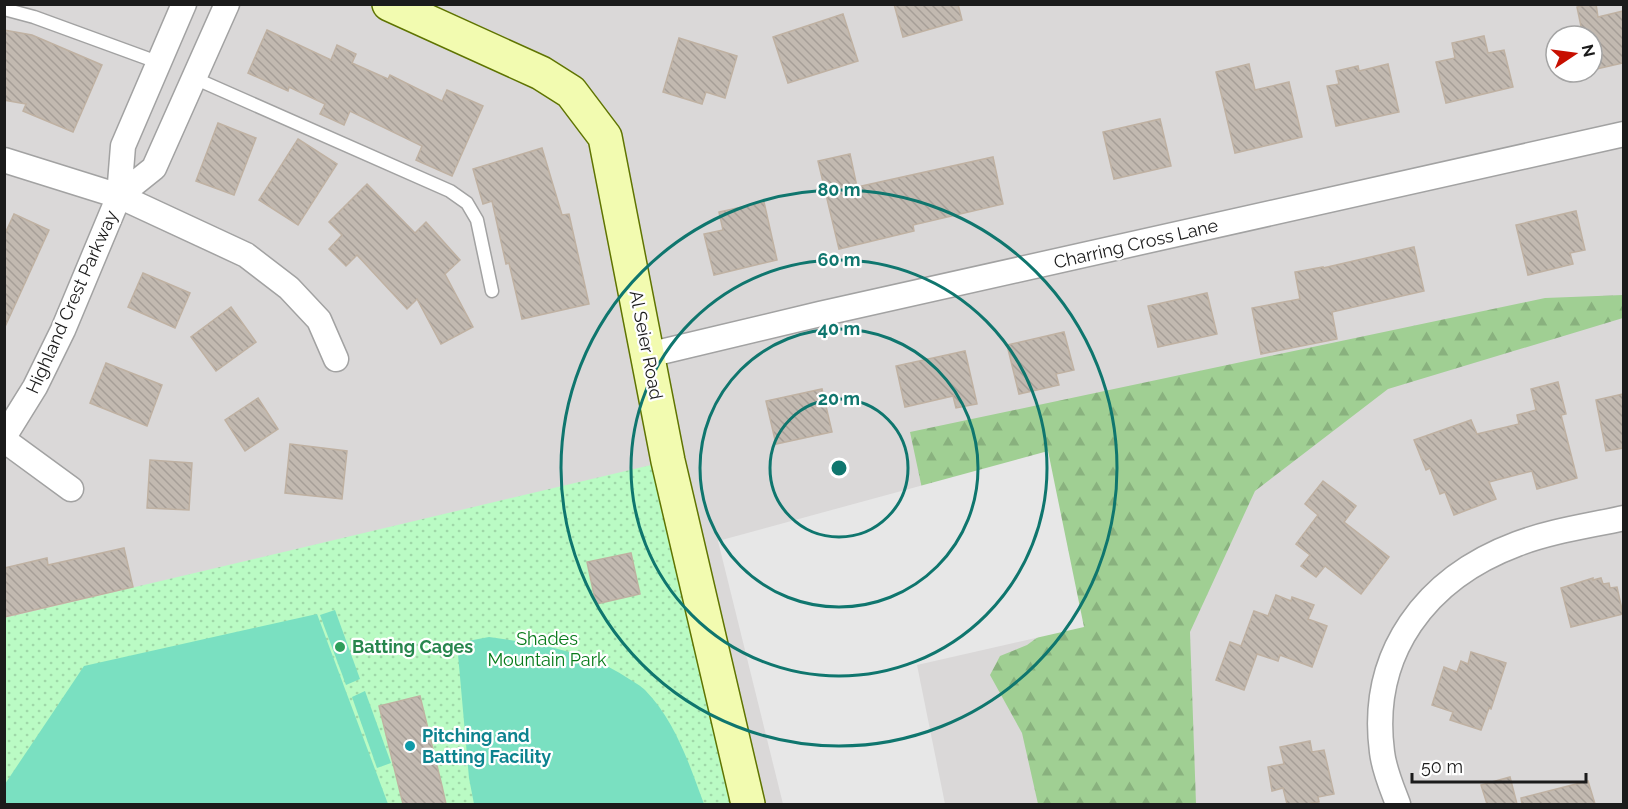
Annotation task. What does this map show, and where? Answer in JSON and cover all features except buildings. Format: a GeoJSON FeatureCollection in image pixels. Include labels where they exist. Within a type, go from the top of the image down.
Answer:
{"type":"FeatureCollection","features":[{"type":"Feature","properties":{"kind":"street","name":"Highland Crest Parkway"},"geometry":{"type":"LineString","coordinates":[[71,489],[4,438],[35,387],[63,330],[119,196],[123,146],[184,4]]}},
{"type":"Feature","properties":{"kind":"street","name":"Highland Crest Parkway"},"geometry":{"type":"LineString","coordinates":[[119,196],[154,168],[227,4]]}},
{"type":"Feature","properties":{"kind":"street","name":"Al Seier Road"},"geometry":{"type":"LineString","coordinates":[[389,4],[541,73],[571,92],[605,137],[668,461],[748,804]]}},
{"type":"Feature","properties":{"kind":"street"},"geometry":{"type":"LineString","coordinates":[[160,63],[194,78]]}},
{"type":"Feature","properties":{"kind":"street","name":"Charring Cross Lane"},"geometry":{"type":"LineString","coordinates":[[648,355],[1623,134]]}},
{"type":"Feature","properties":{"kind":"street"},"geometry":{"type":"LineString","coordinates":[[4,160],[119,196],[246,255],[289,288],[319,320],[336,359]]}},
{"type":"Feature","properties":{"kind":"street"},"geometry":{"type":"LineString","coordinates":[[1398,804],[1382,754],[1381,707],[1387,672],[1399,641],[1423,607],[1448,582],[1477,562],[1508,548],[1623,518]]}},
{"type":"Feature","properties":{"kind":"lane"},"geometry":{"type":"LineString","coordinates":[[4,9],[34,17],[160,63]]}},
{"type":"Feature","properties":{"kind":"lane"},"geometry":{"type":"LineString","coordinates":[[194,78],[450,191],[467,203],[477,220],[492,291]]}},
{"type":"Feature","properties":{"kind":"shaded area"},"geometry":{"type":"Polygon","coordinates":[[[5,5],[1623,5],[1623,804],[5,804],[5,5]]]}},
{"type":"Feature","properties":{"kind":"shaded area"},"geometry":{"type":"Polygon","coordinates":[[[1048,451],[1084,627],[917,665],[945,804],[783,804],[718,541],[1048,451]]]}},
{"type":"Feature","properties":{"kind":"green space"},"geometry":{"type":"Polygon","coordinates":[[[1623,295],[1623,318],[1388,389],[1255,491],[1190,632],[1196,804],[1038,804],[1022,733],[990,675],[1000,656],[1027,645],[1063,619],[924,498],[910,432],[1545,298],[1623,295]]]}},
{"type":"Feature","properties":{"kind":"green space","name":"Shades Mountain Park"},"geometry":{"type":"Polygon","coordinates":[[[668,461],[737,804],[5,804],[4,618],[668,461]]]}},
{"type":"Feature","properties":{"kind":"green space","name":"Batting Cages"},"geometry":{"type":"Polygon","coordinates":[[[335,610],[360,679],[346,685],[320,615],[335,610]]]}},
{"type":"Feature","properties":{"kind":"green space"},"geometry":{"type":"Polygon","coordinates":[[[317,614],[388,804],[5,804],[5,784],[84,666],[317,614]]]}},
{"type":"Feature","properties":{"kind":"green space"},"geometry":{"type":"Polygon","coordinates":[[[489,637],[577,654],[610,668],[641,686],[656,702],[673,730],[704,804],[474,804],[469,778],[457,643],[489,637]]]}},
{"type":"Feature","properties":{"kind":"green space","name":"Batting Cages"},"geometry":{"type":"Polygon","coordinates":[[[365,691],[391,763],[377,768],[352,697],[365,691]]]}},
{"type":"Feature","properties":{"kind":"place","name":"Batting Cages"},"geometry":{"type":"Point","coordinates":[340,647]}},
{"type":"Feature","properties":{"kind":"place","name":"Pitching and Batting Facility"},"geometry":{"type":"Point","coordinates":[410,746]}}]}
